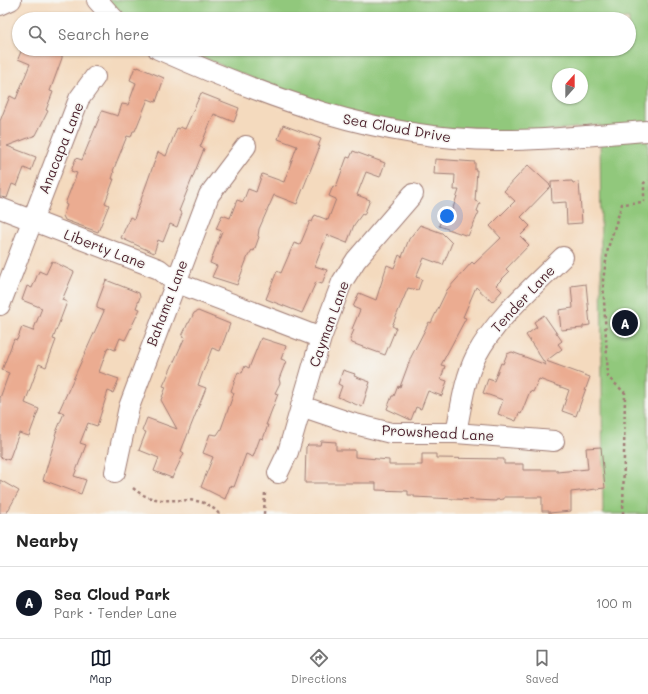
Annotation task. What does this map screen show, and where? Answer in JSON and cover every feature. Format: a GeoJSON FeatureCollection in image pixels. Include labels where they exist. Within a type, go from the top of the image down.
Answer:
{"type":"FeatureCollection","features":[{"type":"Feature","properties":{"kind":"street"},"geometry":{"type":"LineString","coordinates":[[0,5],[11,0]]}},
{"type":"Feature","properties":{"kind":"street"},"geometry":{"type":"LineString","coordinates":[[97,0],[108,12]]}},
{"type":"Feature","properties":{"kind":"street","name":"Sea Cloud Drive"},"geometry":{"type":"LineString","coordinates":[[176,56],[319,112],[388,129],[426,135],[497,140],[532,140],[648,130]]}},
{"type":"Feature","properties":{"kind":"street","name":"Anacapa Lane"},"geometry":{"type":"LineString","coordinates":[[0,305],[79,99],[95,77]]}},
{"type":"Feature","properties":{"kind":"street","name":"Bahama Lane"},"geometry":{"type":"LineString","coordinates":[[115,472],[129,408],[175,282],[209,195],[246,146]]}},
{"type":"Feature","properties":{"kind":"street","name":"Cayman Lane"},"geometry":{"type":"LineString","coordinates":[[278,473],[288,452],[321,338],[342,282],[356,260],[413,194]]}},
{"type":"Feature","properties":{"kind":"street"},"geometry":{"type":"LineString","coordinates":[[0,208],[29,227]]}},
{"type":"Feature","properties":{"kind":"street"},"geometry":{"type":"LineString","coordinates":[[0,223],[29,227]]}},
{"type":"Feature","properties":{"kind":"street","name":"Liberty Lane"},"geometry":{"type":"LineString","coordinates":[[29,227],[155,282],[175,282],[321,338]]}},
{"type":"Feature","properties":{"kind":"street","name":"Tender Lane"},"geometry":{"type":"LineString","coordinates":[[456,433],[465,386],[476,357],[493,328],[563,257]]}},
{"type":"Feature","properties":{"kind":"street","name":"Prowshead Lane"},"geometry":{"type":"LineString","coordinates":[[301,406],[351,423],[391,433],[456,433],[554,442]]}},
{"type":"Feature","properties":{"kind":"path"},"geometry":{"type":"LineString","coordinates":[[623,514],[625,393],[608,377],[603,280],[608,248],[622,204],[644,202],[644,183],[648,180]]}},
{"type":"Feature","properties":{"kind":"path"},"geometry":{"type":"LineString","coordinates":[[132,488],[149,501],[168,503],[197,502],[206,504],[220,514]]}},
{"type":"Feature","properties":{"kind":"path"},"geometry":{"type":"LineString","coordinates":[[264,514],[265,492]]}},
{"type":"Feature","properties":{"kind":"green space"},"geometry":{"type":"Polygon","coordinates":[[[109,0],[648,0],[648,514],[603,514],[600,125],[529,133],[417,129],[308,101],[199,56],[636,56],[636,12],[121,12],[114,8],[109,0]]]}},
{"type":"Feature","properties":{"kind":"building"},"geometry":{"type":"Polygon","coordinates":[[[19,56],[62,56],[50,91],[53,92],[46,110],[48,111],[36,135],[7,146],[36,157],[31,171],[24,168],[17,186],[12,184],[7,198],[0,197],[0,121],[10,96],[16,99],[30,64],[18,59],[19,56]]]}},
{"type":"Feature","properties":{"kind":"building"},"geometry":{"type":"Polygon","coordinates":[[[135,67],[164,78],[156,102],[148,99],[135,131],[133,131],[131,137],[127,136],[113,171],[112,179],[114,179],[105,203],[109,205],[98,232],[65,220],[63,216],[67,205],[65,204],[77,173],[71,171],[76,158],[82,160],[102,111],[118,116],[122,104],[128,105],[136,83],[130,80],[135,67]]]}},
{"type":"Feature","properties":{"kind":"building"},"geometry":{"type":"Polygon","coordinates":[[[201,93],[239,108],[234,122],[214,114],[200,147],[204,149],[179,211],[182,213],[177,227],[170,224],[163,242],[158,240],[154,253],[121,238],[130,217],[134,219],[158,152],[166,156],[177,128],[179,129],[180,127],[185,129],[201,93]]]}},
{"type":"Feature","properties":{"kind":"building"},"geometry":{"type":"Polygon","coordinates":[[[283,125],[321,139],[318,146],[320,146],[297,204],[274,195],[259,229],[259,237],[254,251],[252,250],[248,256],[237,285],[212,277],[217,266],[210,263],[222,231],[216,229],[222,215],[230,218],[237,200],[243,202],[248,189],[256,192],[262,174],[284,182],[297,146],[278,139],[283,125]]]}},
{"type":"Feature","properties":{"kind":"building"},"geometry":{"type":"Polygon","coordinates":[[[353,151],[385,163],[380,177],[366,172],[357,195],[370,200],[364,215],[362,214],[354,225],[347,243],[327,235],[315,266],[327,270],[322,284],[316,282],[302,313],[266,299],[277,271],[281,273],[294,243],[300,245],[310,221],[312,222],[315,215],[328,220],[336,199],[329,196],[333,186],[336,187],[347,157],[350,158],[353,151]]]}},
{"type":"Feature","properties":{"kind":"building"},"geometry":{"type":"Polygon","coordinates":[[[435,159],[475,162],[475,170],[477,170],[475,201],[480,203],[477,211],[479,212],[468,236],[439,226],[444,211],[451,214],[459,190],[454,190],[455,175],[434,174],[435,159]]]}},
{"type":"Feature","properties":{"kind":"building"},"geometry":{"type":"Polygon","coordinates":[[[528,165],[551,186],[521,217],[530,226],[520,236],[529,245],[506,269],[509,272],[496,285],[502,291],[492,302],[476,287],[463,317],[466,318],[441,365],[445,366],[441,379],[447,381],[442,396],[428,391],[421,409],[416,407],[411,420],[387,409],[392,396],[394,396],[398,386],[400,387],[411,357],[429,322],[431,323],[447,290],[472,262],[474,264],[501,238],[490,226],[515,201],[504,191],[528,165]]]}},
{"type":"Feature","properties":{"kind":"building"},"geometry":{"type":"Polygon","coordinates":[[[572,181],[573,183],[579,182],[582,223],[567,224],[566,202],[552,203],[551,182],[572,181]]]}},
{"type":"Feature","properties":{"kind":"building"},"geometry":{"type":"Polygon","coordinates":[[[420,225],[442,233],[452,243],[443,265],[424,258],[416,277],[422,279],[418,290],[408,288],[392,326],[396,328],[385,355],[352,343],[350,339],[354,330],[352,329],[360,310],[353,307],[359,293],[376,300],[387,265],[394,268],[399,255],[402,257],[409,239],[420,225]]]}},
{"type":"Feature","properties":{"kind":"building"},"geometry":{"type":"Polygon","coordinates":[[[52,261],[74,272],[62,300],[67,302],[53,339],[56,340],[46,367],[39,364],[25,403],[39,409],[29,436],[19,433],[9,460],[0,457],[0,398],[9,373],[2,370],[14,339],[17,340],[22,327],[33,331],[42,308],[22,300],[27,286],[32,288],[39,271],[46,274],[52,261]]]}},
{"type":"Feature","properties":{"kind":"building"},"geometry":{"type":"Polygon","coordinates":[[[106,280],[139,293],[140,297],[136,308],[140,309],[125,340],[120,338],[115,350],[108,347],[99,372],[119,379],[113,393],[108,391],[97,426],[88,423],[80,443],[86,445],[74,476],[86,480],[81,494],[43,480],[56,436],[55,435],[64,413],[59,411],[104,311],[97,308],[97,304],[106,280]]]}},
{"type":"Feature","properties":{"kind":"building"},"geometry":{"type":"Polygon","coordinates":[[[586,284],[590,325],[583,326],[583,328],[561,330],[559,310],[573,308],[571,286],[586,284]]]}},
{"type":"Feature","properties":{"kind":"building"},"geometry":{"type":"Polygon","coordinates":[[[198,311],[230,324],[220,351],[212,348],[198,385],[206,388],[181,451],[184,453],[172,478],[154,471],[159,458],[139,450],[146,432],[142,431],[147,418],[177,429],[161,400],[166,387],[163,386],[185,337],[182,336],[188,323],[194,313],[198,311]]]}},
{"type":"Feature","properties":{"kind":"building"},"geometry":{"type":"Polygon","coordinates":[[[544,315],[562,341],[558,344],[562,349],[546,361],[590,377],[576,416],[562,411],[569,390],[539,379],[533,392],[530,391],[521,414],[519,413],[516,421],[498,414],[503,400],[483,393],[488,379],[494,381],[501,363],[503,364],[507,354],[512,352],[546,365],[526,335],[537,327],[534,322],[544,315]]]}},
{"type":"Feature","properties":{"kind":"building"},"geometry":{"type":"Polygon","coordinates":[[[261,338],[286,346],[281,359],[286,361],[279,379],[280,383],[275,393],[278,394],[266,425],[268,425],[263,439],[260,438],[253,457],[246,454],[234,487],[230,486],[225,499],[201,487],[213,457],[203,453],[210,434],[217,435],[221,429],[234,393],[231,391],[238,372],[242,373],[245,366],[249,368],[261,338]]]}},
{"type":"Feature","properties":{"kind":"building"},"geometry":{"type":"Polygon","coordinates":[[[343,370],[355,374],[354,376],[370,382],[362,407],[338,397],[342,386],[338,384],[343,370]]]}},
{"type":"Feature","properties":{"kind":"building"},"geometry":{"type":"Polygon","coordinates":[[[321,441],[336,442],[336,450],[355,450],[355,457],[389,460],[389,465],[422,465],[422,454],[436,454],[436,458],[504,459],[504,464],[523,464],[523,470],[557,470],[557,472],[588,469],[586,448],[601,447],[605,488],[571,492],[571,511],[549,513],[549,511],[542,511],[542,497],[504,497],[504,499],[496,501],[414,497],[414,495],[408,495],[408,491],[376,490],[376,483],[305,483],[306,447],[308,445],[320,445],[321,441]]]}},
{"type":"Feature","properties":{"kind":"building"},"geometry":{"type":"Polygon","coordinates":[[[0,480],[19,491],[6,514],[0,514],[0,480]]]}},
{"type":"Feature","properties":{"kind":"place","name":"Sea Cloud Park"},"geometry":{"type":"Point","coordinates":[625,323]}}]}
